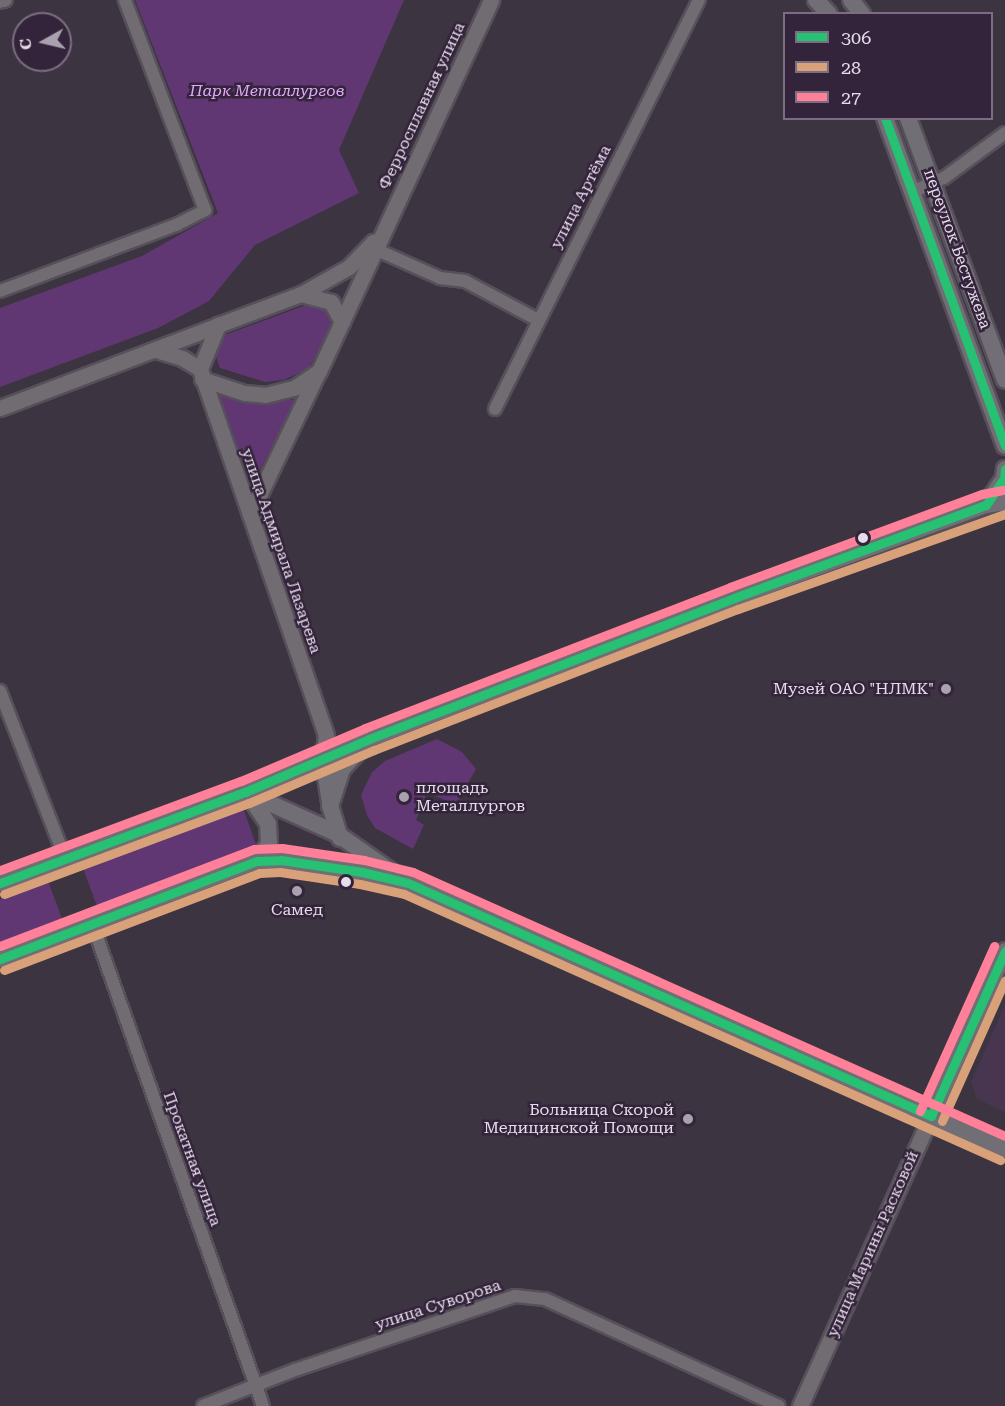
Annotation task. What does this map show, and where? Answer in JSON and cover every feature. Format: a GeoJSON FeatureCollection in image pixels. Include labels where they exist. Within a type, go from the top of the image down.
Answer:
{"type":"FeatureCollection","features":[{"type":"Feature","properties":{"kind":"main road"},"geometry":{"type":"LineString","coordinates":[[816,0],[827,12]]}},
{"type":"Feature","properties":{"kind":"main road"},"geometry":{"type":"LineString","coordinates":[[851,0],[860,12]]}},
{"type":"Feature","properties":{"kind":"main road","name":"переулок Бестужева"},"geometry":{"type":"LineString","coordinates":[[886,120],[1005,446]]}},
{"type":"Feature","properties":{"kind":"main road","name":"переулок Бестужева"},"geometry":{"type":"LineString","coordinates":[[909,120],[1005,380]]}},
{"type":"Feature","properties":{"kind":"main road"},"geometry":{"type":"LineString","coordinates":[[986,505],[1004,478],[1005,470]]}},
{"type":"Feature","properties":{"kind":"main road"},"geometry":{"type":"LineString","coordinates":[[0,883],[245,792],[369,739],[986,505],[1005,502]]}},
{"type":"Feature","properties":{"kind":"main road"},"geometry":{"type":"LineString","coordinates":[[330,806],[342,769],[369,739]]}},
{"type":"Feature","properties":{"kind":"main road"},"geometry":{"type":"LineString","coordinates":[[323,758],[336,833],[362,872]]}},
{"type":"Feature","properties":{"kind":"main road"},"geometry":{"type":"LineString","coordinates":[[245,792],[336,833],[408,883]]}},
{"type":"Feature","properties":{"kind":"main road"},"geometry":{"type":"LineString","coordinates":[[245,792],[264,812],[268,824],[269,844],[257,861]]}},
{"type":"Feature","properties":{"kind":"main road"},"geometry":{"type":"LineString","coordinates":[[0,959],[257,861],[281,860],[362,872],[408,883],[1005,1149]]}},
{"type":"Feature","properties":{"kind":"main road","name":"улица Марины Расковой"},"geometry":{"type":"LineString","coordinates":[[931,1116],[1005,951]]}},
{"type":"Feature","properties":{"kind":"street"},"geometry":{"type":"LineString","coordinates":[[0,2],[6,0]]}},
{"type":"Feature","properties":{"kind":"street"},"geometry":{"type":"LineString","coordinates":[[0,291],[176,225],[205,210],[125,0]]}},
{"type":"Feature","properties":{"kind":"street","name":"Ферросплавная улица"},"geometry":{"type":"LineString","coordinates":[[319,370],[491,0]]}},
{"type":"Feature","properties":{"kind":"street","name":"улица Артёма"},"geometry":{"type":"LineString","coordinates":[[495,410],[699,0]]}},
{"type":"Feature","properties":{"kind":"street"},"geometry":{"type":"LineString","coordinates":[[912,192],[932,183],[1005,133]]}},
{"type":"Feature","properties":{"kind":"street"},"geometry":{"type":"LineString","coordinates":[[0,408],[302,294],[348,267],[385,228]]}},
{"type":"Feature","properties":{"kind":"street"},"geometry":{"type":"LineString","coordinates":[[375,249],[440,278],[465,281],[538,320]]}},
{"type":"Feature","properties":{"kind":"street"},"geometry":{"type":"LineString","coordinates":[[302,294],[331,302],[342,322]]}},
{"type":"Feature","properties":{"kind":"street"},"geometry":{"type":"LineString","coordinates":[[201,374],[218,325]]}},
{"type":"Feature","properties":{"kind":"street"},"geometry":{"type":"LineString","coordinates":[[156,350],[182,358],[201,374],[234,390],[265,395],[294,387],[319,370]]}},
{"type":"Feature","properties":{"kind":"street"},"geometry":{"type":"LineString","coordinates":[[250,514],[319,370]]}},
{"type":"Feature","properties":{"kind":"street","name":"улица Адмирала Лазарева"},"geometry":{"type":"LineString","coordinates":[[201,374],[326,735],[323,758]]}},
{"type":"Feature","properties":{"kind":"street"},"geometry":{"type":"LineString","coordinates":[[985,388],[1005,380]]}},
{"type":"Feature","properties":{"kind":"street"},"geometry":{"type":"LineString","coordinates":[[0,691],[65,858]]}},
{"type":"Feature","properties":{"kind":"street","name":"Прокатная улица"},"geometry":{"type":"LineString","coordinates":[[92,923],[263,1406]]}},
{"type":"Feature","properties":{"kind":"street","name":"улица Марины Расковой"},"geometry":{"type":"LineString","coordinates":[[800,1406],[931,1116]]}},
{"type":"Feature","properties":{"kind":"street","name":"улица Суворова"},"geometry":{"type":"LineString","coordinates":[[203,1406],[515,1296],[545,1299],[779,1406]]}},
{"type":"Feature","properties":{"kind":"shaded area"},"geometry":{"type":"Polygon","coordinates":[[[1005,1005],[1005,1112],[977,1099],[971,1082],[1005,1005]]]}},
{"type":"Feature","properties":{"kind":"green space","name":"Парк Металлургов"},"geometry":{"type":"Polygon","coordinates":[[[135,0],[404,0],[339,150],[359,193],[255,245],[209,301],[158,328],[0,387],[0,308],[142,256],[218,213],[135,0]]]}},
{"type":"Feature","properties":{"kind":"green space"},"geometry":{"type":"Polygon","coordinates":[[[314,302],[327,313],[332,326],[309,368],[284,380],[265,382],[220,368],[214,351],[222,336],[314,302]]]}},
{"type":"Feature","properties":{"kind":"green space"},"geometry":{"type":"Polygon","coordinates":[[[218,390],[254,404],[297,399],[252,485],[214,392],[218,390]]]}},
{"type":"Feature","properties":{"kind":"green space"},"geometry":{"type":"Polygon","coordinates":[[[437,739],[462,752],[476,769],[456,804],[427,793],[416,820],[424,825],[413,849],[375,828],[367,815],[361,795],[372,772],[385,761],[437,739]]]}},
{"type":"Feature","properties":{"kind":"green space"},"geometry":{"type":"Polygon","coordinates":[[[243,808],[258,850],[98,909],[83,868],[243,808]]]}},
{"type":"Feature","properties":{"kind":"green space"},"geometry":{"type":"Polygon","coordinates":[[[48,881],[64,924],[0,948],[0,899],[48,881]]]}},
{"type":"Feature","properties":{"kind":"transit line","name":"306"},"geometry":{"type":"LineString","coordinates":[[886,120],[1005,446]]}},
{"type":"Feature","properties":{"kind":"transit line","name":"306"},"geometry":{"type":"LineString","coordinates":[[0,883],[245,792],[369,739],[734,598],[986,505],[1004,478],[1005,469]]}},
{"type":"Feature","properties":{"kind":"transit line","name":"27"},"geometry":{"type":"LineString","coordinates":[[0,870],[241,781],[365,728],[730,587],[982,494],[1003,490]]}},
{"type":"Feature","properties":{"kind":"transit line","name":"28"},"geometry":{"type":"LineString","coordinates":[[4,894],[249,803],[374,750],[738,609],[1005,514]]}},
{"type":"Feature","properties":{"kind":"transit line","name":"27"},"geometry":{"type":"LineString","coordinates":[[0,946],[254,849],[282,848],[364,860],[413,872],[1005,1136]]}},
{"type":"Feature","properties":{"kind":"transit line","name":"306"},"geometry":{"type":"LineString","coordinates":[[0,959],[257,861],[281,860],[362,872],[408,883],[931,1116],[1005,951]]}},
{"type":"Feature","properties":{"kind":"transit line","name":"28"},"geometry":{"type":"LineString","coordinates":[[4,970],[259,873],[280,872],[360,884],[404,894],[1000,1160]]}},
{"type":"Feature","properties":{"kind":"transit line","name":"27"},"geometry":{"type":"LineString","coordinates":[[920,1111],[994,946]]}},
{"type":"Feature","properties":{"kind":"transit line","name":"28"},"geometry":{"type":"LineString","coordinates":[[942,1121],[1005,980]]}},
{"type":"Feature","properties":{"kind":"place","name":"Музей ОАО \"НЛМК\""},"geometry":{"type":"Point","coordinates":[946,689]}},
{"type":"Feature","properties":{"kind":"place","name":"площадь Металлургов"},"geometry":{"type":"Point","coordinates":[404,797]}},
{"type":"Feature","properties":{"kind":"place","name":"Самед"},"geometry":{"type":"Point","coordinates":[297,891]}},
{"type":"Feature","properties":{"kind":"place","name":"Больница Скорой Медицинской Помощи"},"geometry":{"type":"Point","coordinates":[688,1119]}}]}
